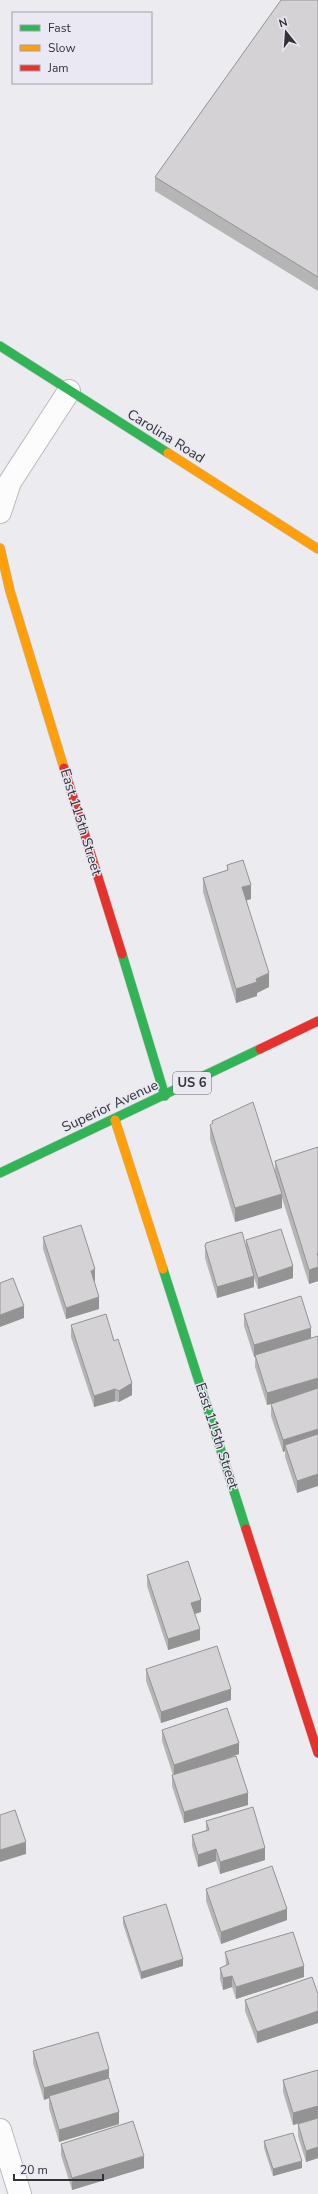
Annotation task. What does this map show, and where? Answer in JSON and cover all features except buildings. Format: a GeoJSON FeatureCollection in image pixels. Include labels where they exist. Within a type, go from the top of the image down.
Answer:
{"type":"FeatureCollection","features":[{"type":"Feature","properties":{"kind":"street","name":"Carolina Road"},"geometry":{"type":"LineString","coordinates":[[0,346],[318,549]]}},
{"type":"Feature","properties":{"kind":"street"},"geometry":{"type":"LineString","coordinates":[[0,512],[10,482],[69,391]]}},
{"type":"Feature","properties":{"kind":"street","name":"East 115th Street"},"geometry":{"type":"LineString","coordinates":[[0,548],[10,591],[165,1096]]}},
{"type":"Feature","properties":{"kind":"street","name":"Superior Avenue"},"geometry":{"type":"LineString","coordinates":[[0,1173],[115,1120],[318,1021]]}},
{"type":"Feature","properties":{"kind":"street","name":"East 115th Street"},"geometry":{"type":"LineString","coordinates":[[115,1120],[318,1753]]}},
{"type":"Feature","properties":{"kind":"street"},"geometry":{"type":"LineString","coordinates":[[0,2130],[20,2194]]}},
{"type":"Feature","properties":{"kind":"traffic: fast"},"geometry":{"type":"LineString","coordinates":[[0,346],[168,453]]}},
{"type":"Feature","properties":{"kind":"traffic: fast"},"geometry":{"type":"LineString","coordinates":[[122,954],[165,1096]]}},
{"type":"Feature","properties":{"kind":"traffic: fast"},"geometry":{"type":"LineString","coordinates":[[0,1173],[260,1049]]}},
{"type":"Feature","properties":{"kind":"traffic: fast"},"geometry":{"type":"LineString","coordinates":[[163,1269],[246,1529]]}},
{"type":"Feature","properties":{"kind":"traffic: slow"},"geometry":{"type":"LineString","coordinates":[[168,453],[318,549]]}},
{"type":"Feature","properties":{"kind":"traffic: slow"},"geometry":{"type":"LineString","coordinates":[[0,548],[10,591],[64,768]]}},
{"type":"Feature","properties":{"kind":"traffic: slow"},"geometry":{"type":"LineString","coordinates":[[115,1120],[163,1269]]}},
{"type":"Feature","properties":{"kind":"traffic: jam"},"geometry":{"type":"LineString","coordinates":[[64,768],[122,954]]}},
{"type":"Feature","properties":{"kind":"traffic: jam"},"geometry":{"type":"LineString","coordinates":[[260,1049],[318,1021]]}},
{"type":"Feature","properties":{"kind":"traffic: jam"},"geometry":{"type":"LineString","coordinates":[[246,1529],[318,1753]]}}]}
